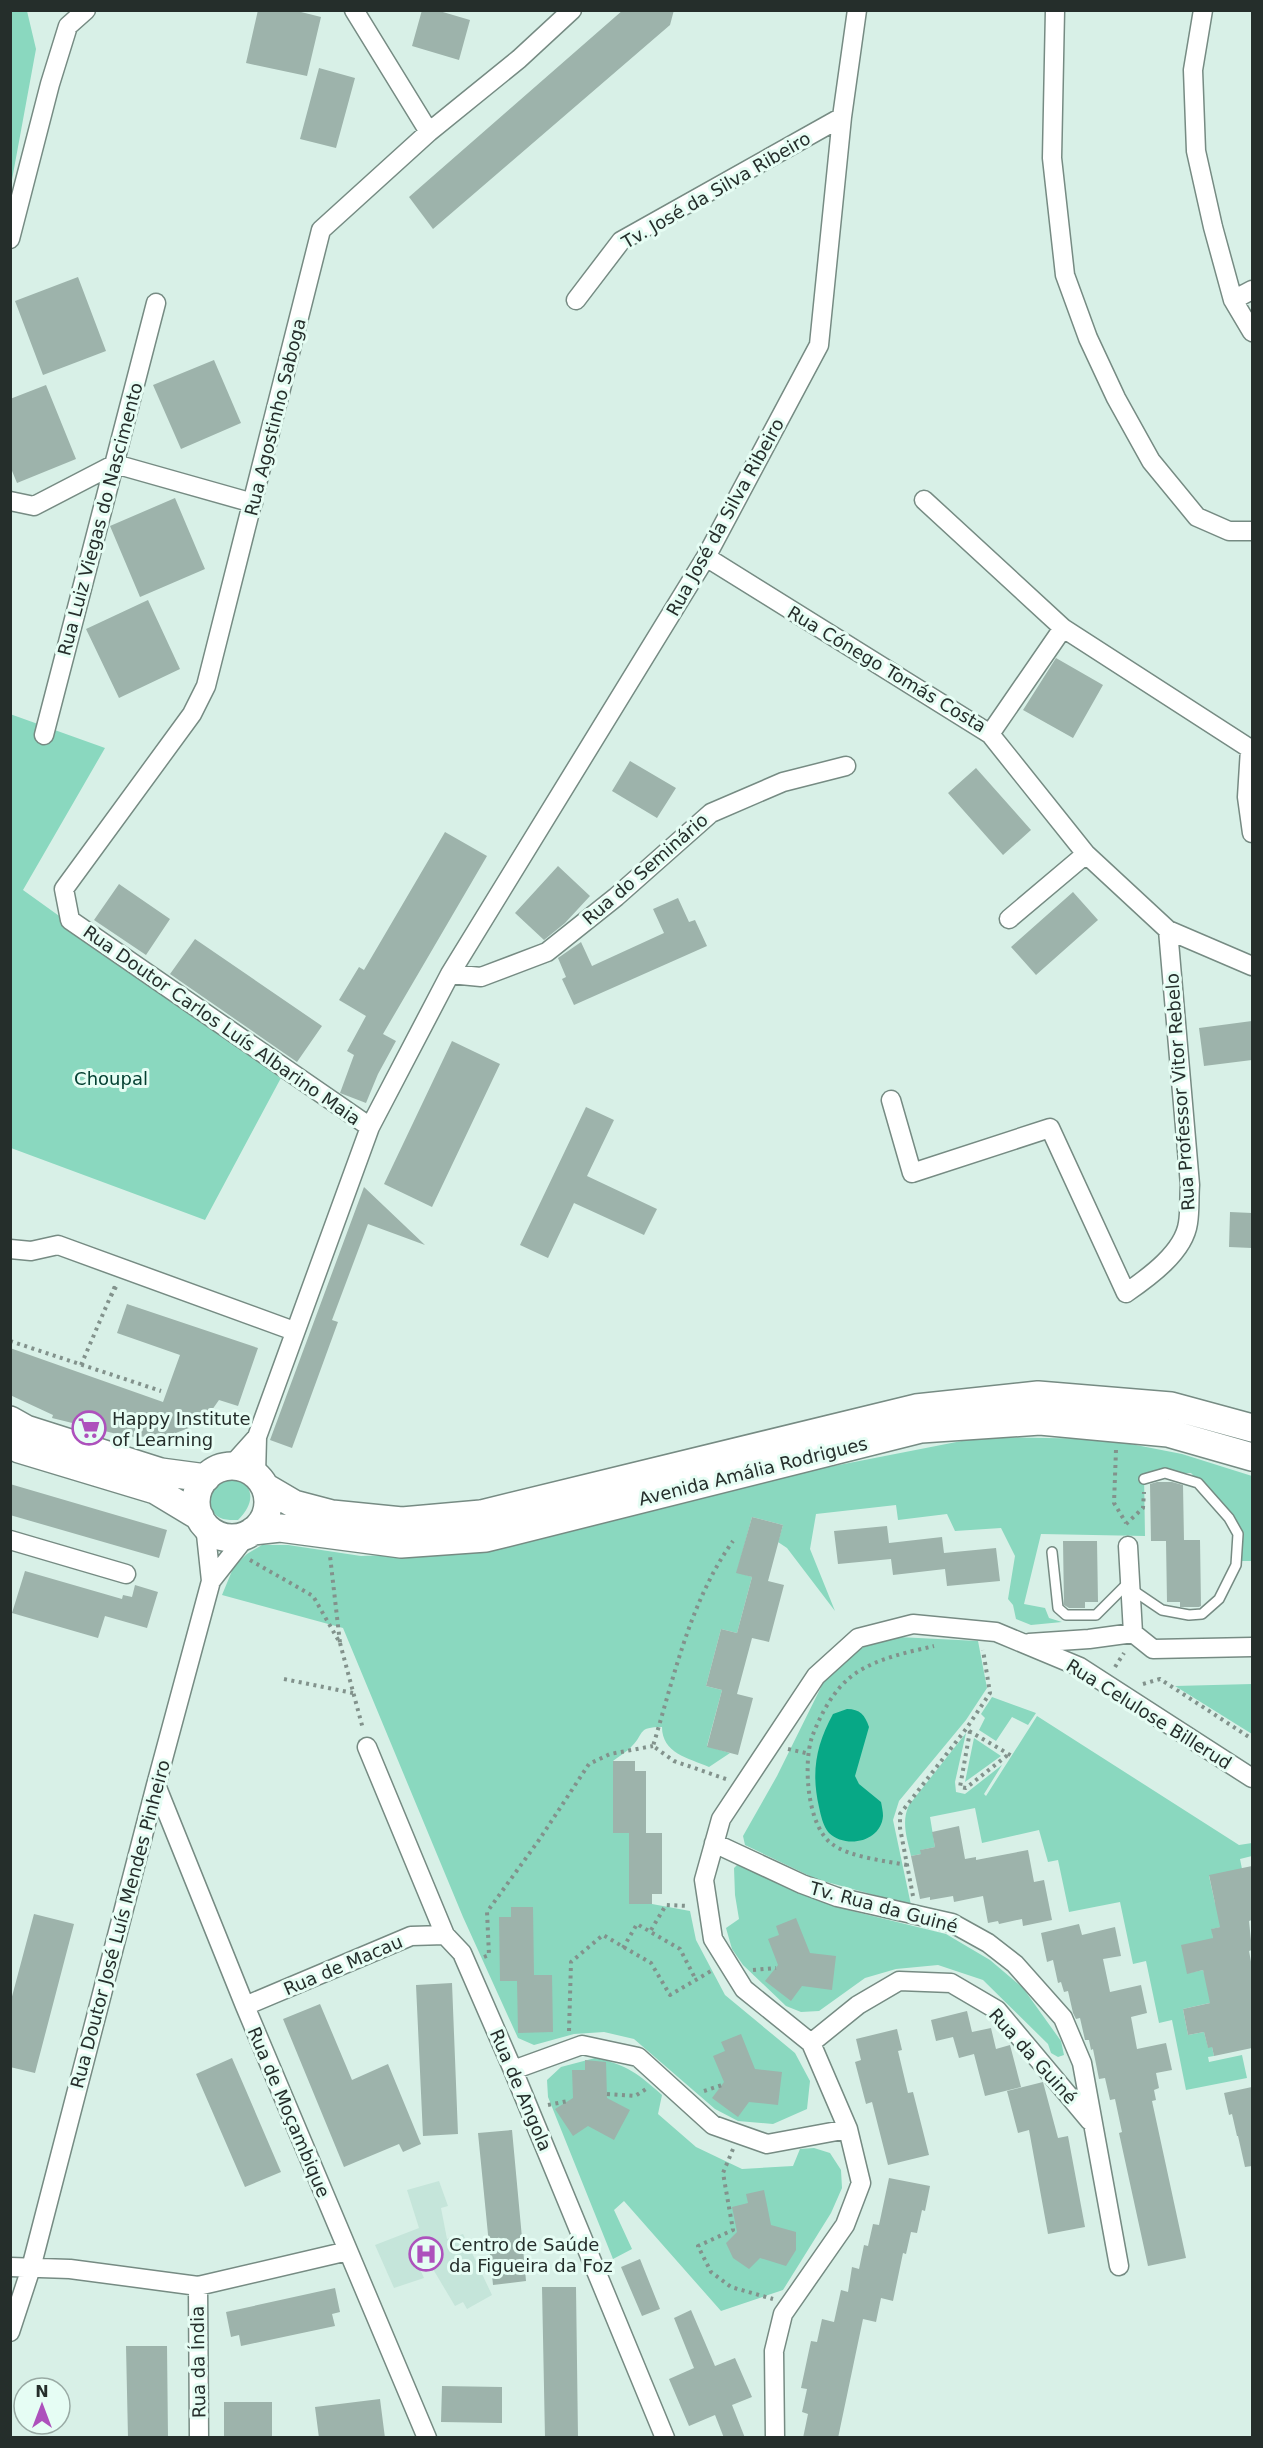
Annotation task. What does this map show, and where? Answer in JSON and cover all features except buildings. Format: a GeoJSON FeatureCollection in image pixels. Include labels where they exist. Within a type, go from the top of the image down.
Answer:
{"type":"FeatureCollection","features":[{"type":"Feature","properties":{"kind":"main road","name":"Avenida Amália Rodrigues"},"geometry":{"type":"LineString","coordinates":[[261,1481],[294,1504],[332,1514],[402,1521],[481,1514],[916,1408],[1038,1395],[1171,1406],[1252,1428]]}},
{"type":"Feature","properties":{"kind":"main road"},"geometry":{"type":"LineString","coordinates":[[10,1420],[26,1429],[161,1472],[206,1478]]}},
{"type":"Feature","properties":{"kind":"main road","name":"Avenida Amália Rodrigues"},"geometry":{"type":"LineString","coordinates":[[248,1536],[280,1528],[400,1544],[486,1538],[921,1429],[1040,1421],[1168,1433],[1252,1457]]}},
{"type":"Feature","properties":{"kind":"main road"},"geometry":{"type":"LineString","coordinates":[[10,1444],[19,1449],[155,1490],[203,1521],[214,1533],[225,1537],[248,1536],[268,1506],[261,1481],[240,1467],[231,1466],[222,1468],[206,1478],[197,1497],[203,1521]]}},
{"type":"Feature","properties":{"kind":"street"},"geometry":{"type":"LineString","coordinates":[[10,239],[50,84],[63,18],[86,10]]}},
{"type":"Feature","properties":{"kind":"street"},"geometry":{"type":"LineString","coordinates":[[354,10],[429,132]]}},
{"type":"Feature","properties":{"kind":"street","name":"Rua Agostinho Saboga"},"geometry":{"type":"LineString","coordinates":[[64,889],[200,702],[253,503],[321,230],[429,132],[519,59],[572,10]]}},
{"type":"Feature","properties":{"kind":"street"},"geometry":{"type":"LineString","coordinates":[[1055,10],[1052,158],[1065,274],[1088,338],[1116,398],[1151,461],[1197,517],[1229,531],[1252,531]]}},
{"type":"Feature","properties":{"kind":"street"},"geometry":{"type":"LineString","coordinates":[[1203,10],[1193,70],[1196,151],[1213,227],[1233,300],[1252,332]]}},
{"type":"Feature","properties":{"kind":"street","name":"Rua José da Silva Ribeiro"},"geometry":{"type":"LineString","coordinates":[[257,1437],[370,1127],[450,974],[706,557],[819,345],[850,13]]}},
{"type":"Feature","properties":{"kind":"street","name":"Tv. José da Silva Ribeiro"},"geometry":{"type":"LineString","coordinates":[[576,300],[621,241],[842,117]]}},
{"type":"Feature","properties":{"kind":"street"},"geometry":{"type":"LineString","coordinates":[[1233,300],[1252,290]]}},
{"type":"Feature","properties":{"kind":"street","name":"Rua Luiz Viegas do Nascimento"},"geometry":{"type":"LineString","coordinates":[[44,735],[156,303]]}},
{"type":"Feature","properties":{"kind":"street"},"geometry":{"type":"LineString","coordinates":[[10,501],[34,506],[115,464],[253,503]]}},
{"type":"Feature","properties":{"kind":"street"},"geometry":{"type":"LineString","coordinates":[[924,500],[1063,628],[1251,750],[1247,797],[1252,833]]}},
{"type":"Feature","properties":{"kind":"street","name":"Rua Cónego Tomás Costa"},"geometry":{"type":"LineString","coordinates":[[706,557],[990,734],[1063,628]]}},
{"type":"Feature","properties":{"kind":"street"},"geometry":{"type":"LineString","coordinates":[[990,734],[1086,854],[1168,930],[1252,966]]}},
{"type":"Feature","properties":{"kind":"street","name":"Rua do Seminário"},"geometry":{"type":"LineString","coordinates":[[450,974],[481,978],[547,952],[616,897],[711,813],[783,782],[846,766]]}},
{"type":"Feature","properties":{"kind":"street"},"geometry":{"type":"LineString","coordinates":[[1009,919],[1086,854]]}},
{"type":"Feature","properties":{"kind":"street","name":"Rua Doutor Carlos Luís Albarino Maia"},"geometry":{"type":"LineString","coordinates":[[64,889],[70,920],[370,1127]]}},
{"type":"Feature","properties":{"kind":"street","name":"Rua Professor Vitor Rebelo"},"geometry":{"type":"LineString","coordinates":[[891,1100],[912,1173],[1050,1128],[1126,1293],[1154,1274],[1177,1248],[1188,1225],[1190,1185],[1168,930]]}},
{"type":"Feature","properties":{"kind":"street"},"geometry":{"type":"LineString","coordinates":[[10,1250],[31,1251],[58,1245],[294,1331]]}},
{"type":"Feature","properties":{"kind":"street"},"geometry":{"type":"LineString","coordinates":[[231,1466],[257,1437]]}},
{"type":"Feature","properties":{"kind":"street"},"geometry":{"type":"LineString","coordinates":[[257,1437],[261,1481]]}},
{"type":"Feature","properties":{"kind":"street","name":"Rua Doutor José Luís Mendes Pinheiro"},"geometry":{"type":"LineString","coordinates":[[10,2332],[31,2268],[211,1581],[203,1521]]}},
{"type":"Feature","properties":{"kind":"street","name":"Rua Doutor José Luís Mendes Pinheiro"},"geometry":{"type":"LineString","coordinates":[[211,1581],[248,1536]]}},
{"type":"Feature","properties":{"kind":"street"},"geometry":{"type":"LineString","coordinates":[[1127,1539],[1131,1640]]}},
{"type":"Feature","properties":{"kind":"street"},"geometry":{"type":"LineString","coordinates":[[10,1540],[126,1574]]}},
{"type":"Feature","properties":{"kind":"street","name":"Rua Celulose Billerud"},"geometry":{"type":"LineString","coordinates":[[775,2438],[774,2351],[783,2314],[845,2225],[861,2183],[848,2129],[811,2043],[744,1989],[713,1939],[704,1880],[721,1819],[816,1676],[858,1638],[913,1624],[996,1632],[1080,1667],[1252,1778]]}},
{"type":"Feature","properties":{"kind":"street"},"geometry":{"type":"LineString","coordinates":[[1027,1643],[1089,1639],[1131,1640],[1153,1649],[1252,1647]]}},
{"type":"Feature","properties":{"kind":"street","name":"Rua de Angola"},"geometry":{"type":"LineString","coordinates":[[368,1747],[445,1935],[462,1953],[513,2070],[665,2438]]}},
{"type":"Feature","properties":{"kind":"street","name":"Rua de Moçambique"},"geometry":{"type":"LineString","coordinates":[[156,1785],[245,2006],[427,2438]]}},
{"type":"Feature","properties":{"kind":"street","name":"Tv. Rua da Guiné"},"geometry":{"type":"LineString","coordinates":[[714,1843],[802,1884],[837,1897],[952,1923],[988,1943],[1016,1964],[1062,2018],[1082,2063],[1092,2123]]}},
{"type":"Feature","properties":{"kind":"street","name":"Rua de Macau"},"geometry":{"type":"LineString","coordinates":[[245,2006],[411,1936],[445,1935]]}},
{"type":"Feature","properties":{"kind":"street","name":"Rua da Guiné"},"geometry":{"type":"LineString","coordinates":[[811,2043],[858,2005],[899,1982],[951,1983],[997,2010],[1092,2123],[1119,2266]]}},
{"type":"Feature","properties":{"kind":"street"},"geometry":{"type":"LineString","coordinates":[[513,2070],[582,2045],[638,2057],[713,2125],[767,2144],[848,2129]]}},
{"type":"Feature","properties":{"kind":"street"},"geometry":{"type":"LineString","coordinates":[[10,2267],[70,2269],[198,2286],[348,2251]]}},
{"type":"Feature","properties":{"kind":"street","name":"Rua da Índia"},"geometry":{"type":"LineString","coordinates":[[198,2286],[199,2438]]}},
{"type":"Feature","properties":{"kind":"lane"},"geometry":{"type":"LineString","coordinates":[[1052,1552],[1058,1608],[1066,1615],[1096,1615],[1130,1585],[1162,1610],[1189,1615],[1202,1614],[1219,1599],[1236,1565],[1238,1534],[1229,1518],[1198,1483],[1165,1473],[1144,1479]]}},
{"type":"Feature","properties":{"kind":"path"},"geometry":{"type":"LineString","coordinates":[[81,1365],[120,1275],[126,1270]]}},
{"type":"Feature","properties":{"kind":"path"},"geometry":{"type":"LineString","coordinates":[[10,1341],[161,1391]]}},
{"type":"Feature","properties":{"kind":"path"},"geometry":{"type":"LineString","coordinates":[[1118,1428],[1113,1503],[1126,1523],[1127,1539]]}},
{"type":"Feature","properties":{"kind":"path"},"geometry":{"type":"LineString","coordinates":[[1126,1523],[1143,1508],[1144,1479]]}},
{"type":"Feature","properties":{"kind":"path"},"geometry":{"type":"LineString","coordinates":[[331,1534],[329,1550],[340,1643],[368,1747]]}},
{"type":"Feature","properties":{"kind":"path"},"geometry":{"type":"LineString","coordinates":[[248,1536],[242,1556],[313,1596],[340,1643]]}},
{"type":"Feature","properties":{"kind":"path"},"geometry":{"type":"LineString","coordinates":[[653,1746],[691,1623],[716,1564],[733,1541]]}},
{"type":"Feature","properties":{"kind":"path"},"geometry":{"type":"LineString","coordinates":[[1124,1674],[1114,1669],[1131,1640]]}},
{"type":"Feature","properties":{"kind":"path"},"geometry":{"type":"LineString","coordinates":[[916,1915],[900,1828],[900,1814],[968,1730],[990,1693],[982,1643]]}},
{"type":"Feature","properties":{"kind":"path"},"geometry":{"type":"LineString","coordinates":[[907,1865],[856,1854],[833,1845],[819,1831],[811,1806],[808,1781],[812,1738],[829,1703],[846,1681],[869,1667],[900,1654],[944,1645]]}},
{"type":"Feature","properties":{"kind":"path"},"geometry":{"type":"LineString","coordinates":[[284,1679],[353,1693]]}},
{"type":"Feature","properties":{"kind":"path"},"geometry":{"type":"LineString","coordinates":[[1134,1680],[1144,1685],[1160,1679],[1252,1739]]}},
{"type":"Feature","properties":{"kind":"path"},"geometry":{"type":"LineString","coordinates":[[968,1730],[1010,1755],[966,1788],[962,1788],[960,1782],[968,1730]]}},
{"type":"Feature","properties":{"kind":"path"},"geometry":{"type":"LineString","coordinates":[[489,1955],[487,1912],[590,1764],[610,1754],[653,1746],[674,1761],[744,1785]]}},
{"type":"Feature","properties":{"kind":"path"},"geometry":{"type":"LineString","coordinates":[[784,1748],[810,1754]]}},
{"type":"Feature","properties":{"kind":"path"},"geometry":{"type":"LineString","coordinates":[[651,1930],[666,1905],[708,1907]]}},
{"type":"Feature","properties":{"kind":"path"},"geometry":{"type":"LineString","coordinates":[[623,1948],[636,1924],[651,1930],[680,1949],[696,1980]]}},
{"type":"Feature","properties":{"kind":"path"},"geometry":{"type":"LineString","coordinates":[[568,2050],[571,1962],[603,1935],[651,1963],[670,1995],[726,1961]]}},
{"type":"Feature","properties":{"kind":"path"},"geometry":{"type":"LineString","coordinates":[[607,2094],[635,2096],[661,2078]]}},
{"type":"Feature","properties":{"kind":"path"},"geometry":{"type":"LineString","coordinates":[[728,2163],[723,2173],[733,2230],[698,2246],[711,2272],[731,2287],[792,2302]]}},
{"type":"Feature","properties":{"kind":"shaded area"},"geometry":{"type":"Polygon","coordinates":[[[847,1709],[861,1714],[869,1727],[855,1776],[859,1784],[881,1802],[883,1814],[881,1825],[876,1832],[870,1837],[853,1842],[836,1838],[827,1830],[821,1814],[815,1782],[819,1748],[827,1725],[833,1714],[847,1709]]]}},
{"type":"Feature","properties":{"kind":"shaded area","name":"Centro de Saúde da Figueira da Foz"},"geometry":{"type":"Polygon","coordinates":[[[439,2181],[448,2206],[441,2208],[447,2239],[463,2234],[492,2295],[467,2309],[463,2302],[455,2306],[430,2264],[419,2267],[424,2278],[394,2288],[375,2245],[419,2228],[407,2190],[439,2181]]]}},
{"type":"Feature","properties":{"kind":"green space"},"geometry":{"type":"Polygon","coordinates":[[[11,10],[27,11],[36,49],[11,185],[11,10]]]}},
{"type":"Feature","properties":{"kind":"green space","name":"Choupal"},"geometry":{"type":"Polygon","coordinates":[[[10,714],[105,748],[23,890],[282,1076],[205,1220],[11,1148],[10,714]]]}},
{"type":"Feature","properties":{"kind":"green space"},"geometry":{"type":"Polygon","coordinates":[[[982,1437],[1105,1439],[1182,1454],[1252,1476],[1252,1561],[1239,1561],[1232,1518],[1191,1473],[1144,1474],[1145,1536],[1041,1534],[1024,1604],[1045,1608],[1049,1618],[1062,1622],[1031,1625],[1016,1619],[1013,1605],[1008,1599],[1015,1556],[1001,1528],[955,1531],[947,1514],[898,1520],[896,1505],[816,1514],[810,1549],[835,1611],[787,1548],[778,1542],[783,1525],[752,1517],[737,1572],[752,1577],[737,1633],[721,1629],[706,1686],[722,1690],[707,1746],[730,1753],[709,1767],[671,1749],[663,1736],[662,1727],[649,1728],[642,1732],[630,1748],[613,1761],[613,1832],[629,1833],[629,1904],[652,1904],[690,1911],[696,1940],[725,1995],[795,2053],[810,2081],[807,2109],[773,2124],[738,2121],[715,2109],[634,2039],[604,2032],[574,2034],[534,2045],[518,2038],[463,1917],[343,1628],[222,1595],[234,1566],[247,1554],[262,1545],[288,1545],[361,1556],[467,1553],[798,1473],[982,1437]]]}},
{"type":"Feature","properties":{"kind":"green space"},"geometry":{"type":"Polygon","coordinates":[[[224,1478],[242,1482],[250,1492],[248,1505],[238,1520],[223,1519],[216,1515],[209,1505],[210,1492],[224,1478]]]}},
{"type":"Feature","properties":{"kind":"green space"},"geometry":{"type":"Polygon","coordinates":[[[898,1637],[978,1641],[987,1688],[966,1720],[899,1801],[893,1820],[911,1905],[816,1879],[745,1845],[743,1836],[777,1776],[828,1673],[857,1649],[898,1637]]]}},
{"type":"Feature","properties":{"kind":"green space"},"geometry":{"type":"Polygon","coordinates":[[[1252,1684],[1252,1734],[1175,1686],[1252,1684]]]}},
{"type":"Feature","properties":{"kind":"green space"},"geometry":{"type":"Polygon","coordinates":[[[992,1697],[1036,1713],[1028,1725],[1012,1717],[996,1741],[979,1730],[985,1718],[981,1714],[992,1697]]]}},
{"type":"Feature","properties":{"kind":"green space"},"geometry":{"type":"Polygon","coordinates":[[[1037,1716],[1239,1845],[1252,1843],[1252,1856],[1240,1859],[1242,1869],[1209,1876],[1215,1903],[1232,1900],[1242,1922],[1212,1929],[1213,1938],[1188,1973],[1203,1970],[1214,2002],[1183,2009],[1188,2035],[1204,2032],[1208,2047],[1212,2047],[1214,2056],[1208,2057],[1209,2062],[1242,2055],[1247,2078],[1186,2090],[1172,2020],[1159,2023],[1146,1961],[1133,1964],[1120,1902],[1069,1912],[1058,1860],[1048,1862],[1039,1830],[982,1843],[975,1808],[930,1817],[935,1847],[921,1850],[921,1854],[911,1856],[905,1824],[909,1805],[966,1733],[955,1782],[956,1792],[965,1794],[1002,1765],[984,1794],[986,1796],[1037,1716]]]}},
{"type":"Feature","properties":{"kind":"green space"},"geometry":{"type":"Polygon","coordinates":[[[974,1738],[1001,1756],[965,1782],[974,1738]]]}},
{"type":"Feature","properties":{"kind":"green space"},"geometry":{"type":"Polygon","coordinates":[[[737,1865],[804,1894],[852,1911],[946,1934],[990,1960],[1023,1988],[1061,2041],[1064,2055],[1058,2057],[1051,2053],[1048,2044],[983,1980],[938,1965],[896,1969],[865,1978],[819,2011],[801,2012],[786,2006],[743,1965],[732,1949],[726,1928],[739,1919],[734,1868],[737,1865]]]}},
{"type":"Feature","properties":{"kind":"green space"},"geometry":{"type":"Polygon","coordinates":[[[595,2058],[624,2067],[639,2076],[662,2095],[658,2114],[696,2147],[742,2169],[793,2166],[800,2149],[814,2148],[830,2153],[841,2170],[842,2188],[831,2213],[783,2290],[721,2311],[624,2201],[614,2210],[632,2249],[613,2259],[548,2097],[547,2080],[561,2067],[595,2058]]]}},
{"type":"Feature","properties":{"kind":"place","name":"Happy Institute of Learning"},"geometry":{"type":"Point","coordinates":[89,1428]}},
{"type":"Feature","properties":{"kind":"place","name":"Centro de Saúde da Figueira da Foz"},"geometry":{"type":"Point","coordinates":[426,2254]}}]}
